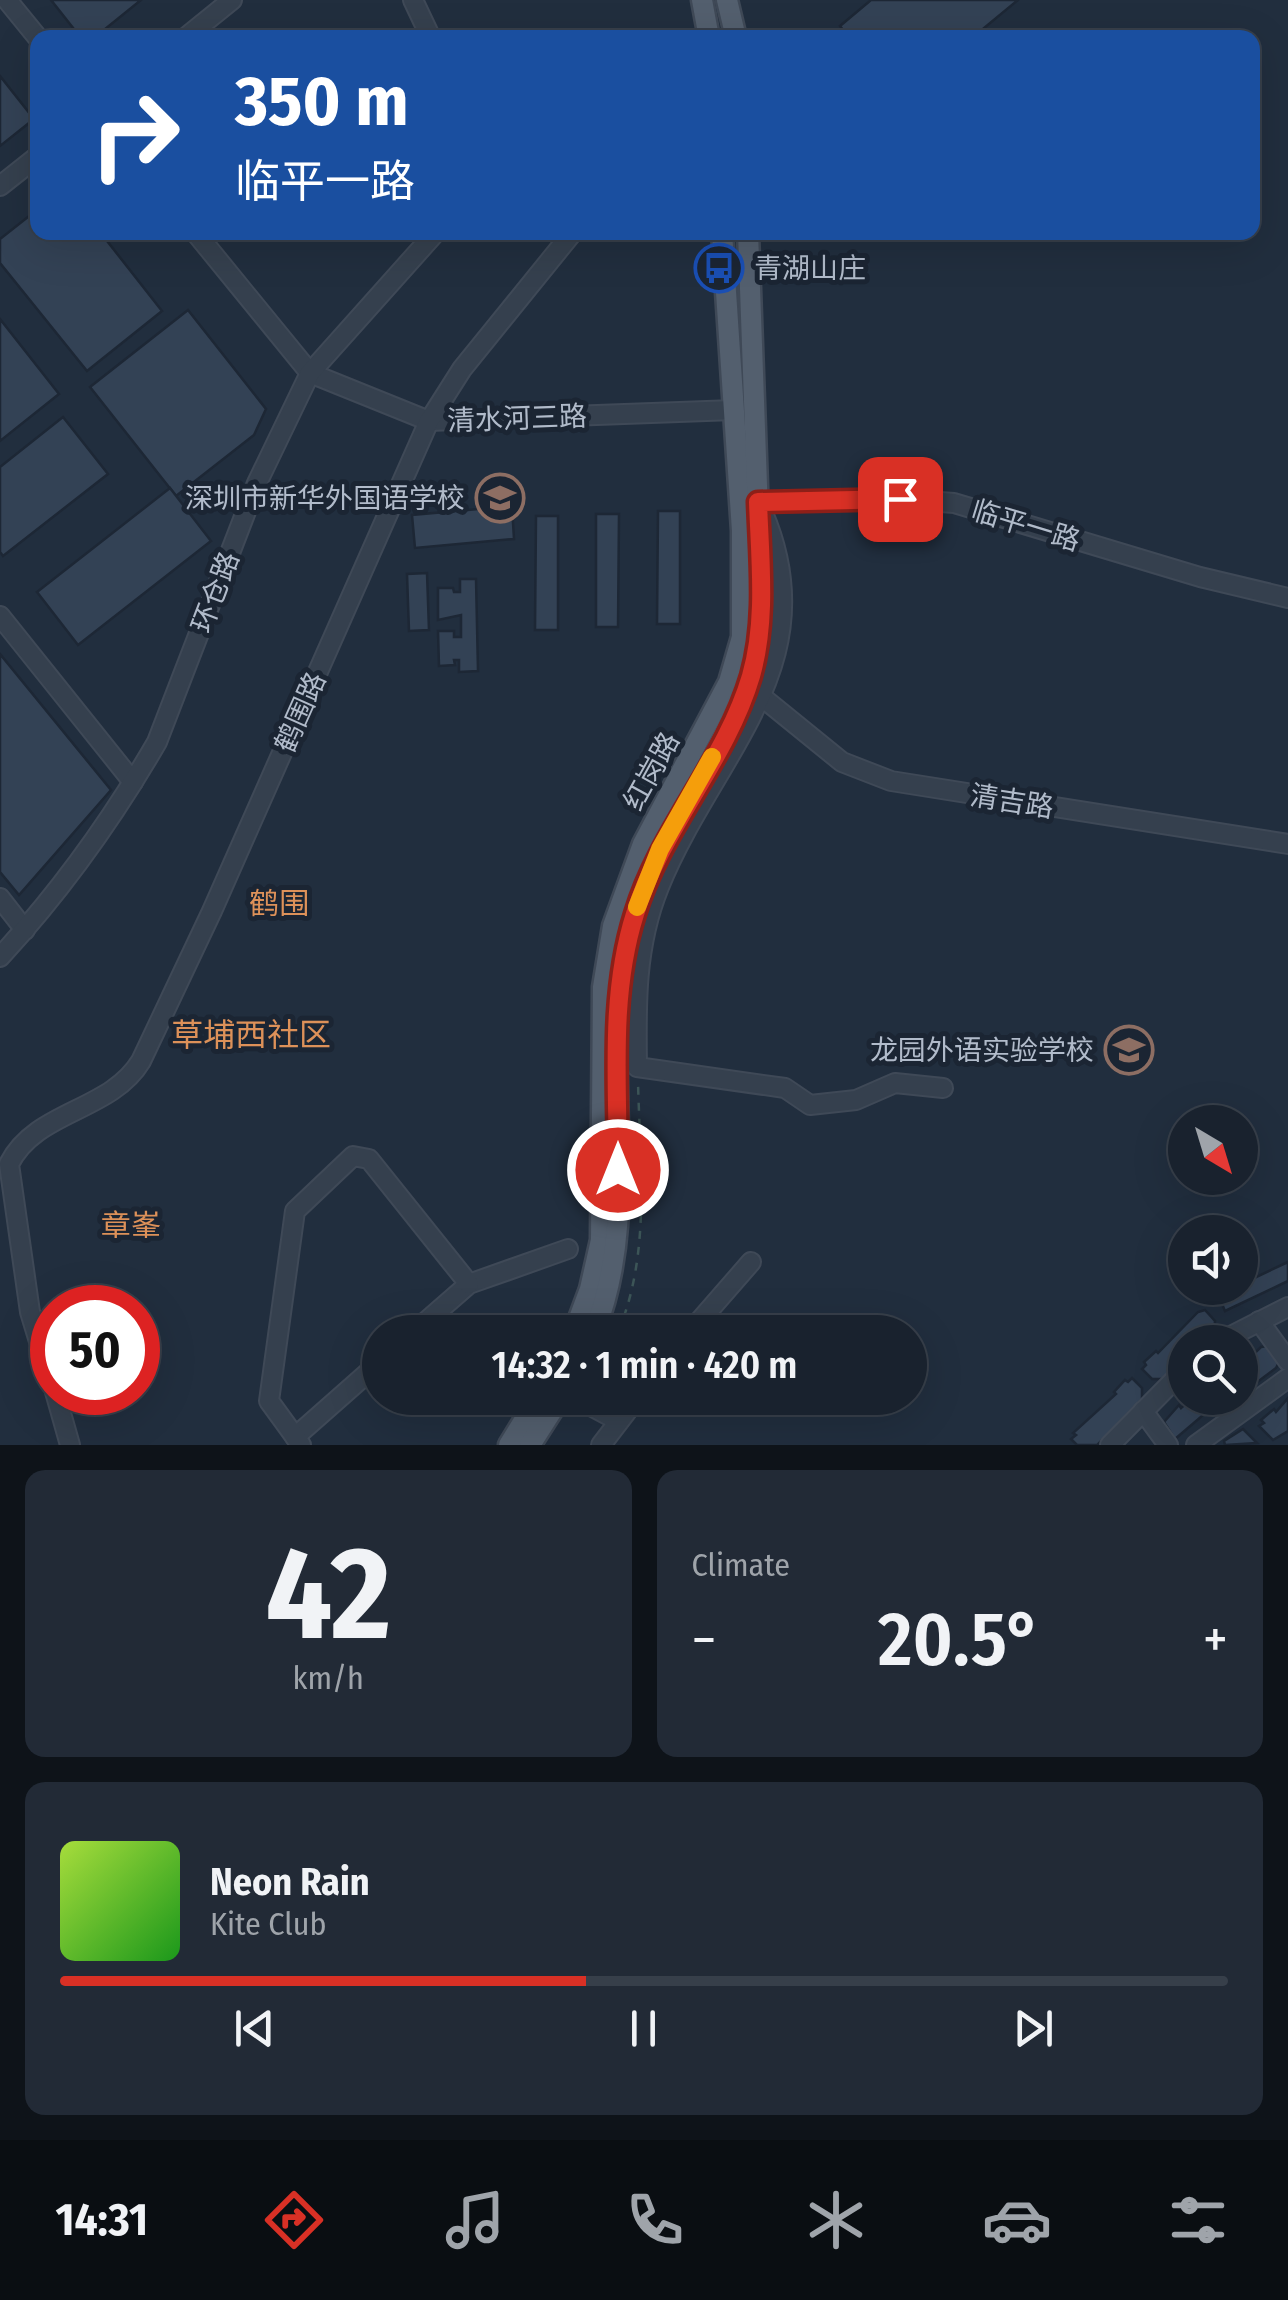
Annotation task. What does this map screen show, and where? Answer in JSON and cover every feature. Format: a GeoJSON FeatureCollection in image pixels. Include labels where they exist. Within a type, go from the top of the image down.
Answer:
{"type":"FeatureCollection","features":[{"type":"Feature","properties":{"kind":"main road"},"geometry":{"type":"LineString","coordinates":[[702,0],[708,30]]}},
{"type":"Feature","properties":{"kind":"main road"},"geometry":{"type":"LineString","coordinates":[[727,0],[734,30]]}},
{"type":"Feature","properties":{"kind":"main road","name":"红岗路"},"geometry":{"type":"LineString","coordinates":[[580,1315],[601,1240],[603,988],[613,926],[643,844],[729,682],[742,637],[743,564],[723,240]]}},
{"type":"Feature","properties":{"kind":"main road","name":"红岗路"},"geometry":{"type":"LineString","coordinates":[[600,1315],[611,1282],[618,1238],[618,1015],[622,967],[636,910],[656,860],[734,719],[752,674],[761,614],[748,240]]}},
{"type":"Feature","properties":{"kind":"main road"},"geometry":{"type":"LineString","coordinates":[[508,1445],[527,1415]]}},
{"type":"Feature","properties":{"kind":"main road"},"geometry":{"type":"LineString","coordinates":[[530,1445],[549,1415]]}},
{"type":"Feature","properties":{"kind":"street"},"geometry":{"type":"LineString","coordinates":[[7,0],[31,30]]}},
{"type":"Feature","properties":{"kind":"street"},"geometry":{"type":"LineString","coordinates":[[195,30],[232,0]]}},
{"type":"Feature","properties":{"kind":"street"},"geometry":{"type":"LineString","coordinates":[[413,0],[427,30]]}},
{"type":"Feature","properties":{"kind":"street"},"geometry":{"type":"LineString","coordinates":[[0,186],[30,162]]}},
{"type":"Feature","properties":{"kind":"street","name":"清水河三路"},"geometry":{"type":"LineString","coordinates":[[202,240],[310,373],[429,421],[734,410]]}},
{"type":"Feature","properties":{"kind":"street","name":"环仓路"},"geometry":{"type":"LineString","coordinates":[[0,958],[134,782],[157,742],[257,483],[310,373],[429,240]]}},
{"type":"Feature","properties":{"kind":"street","name":"鹤围路"},"geometry":{"type":"LineString","coordinates":[[30,1312],[9,1164],[28,1137],[112,1092],[132,1076],[212,911],[429,421],[472,356],[566,240]]}},
{"type":"Feature","properties":{"kind":"street","name":"临平一路"},"geometry":{"type":"LineString","coordinates":[[758,502],[900,499],[954,503],[1200,578],[1288,598]]}},
{"type":"Feature","properties":{"kind":"street"},"geometry":{"type":"LineString","coordinates":[[758,502],[774,535],[780,607],[775,665],[762,697],[682,838],[652,908],[638,973],[637,1067],[784,1088],[810,1105],[856,1100],[896,1083],[943,1088]]}},
{"type":"Feature","properties":{"kind":"street"},"geometry":{"type":"LineString","coordinates":[[0,616],[134,782]]}},
{"type":"Feature","properties":{"kind":"street","name":"清吉路"},"geometry":{"type":"LineString","coordinates":[[762,697],[842,762],[891,781],[1288,844]]}},
{"type":"Feature","properties":{"kind":"street"},"geometry":{"type":"LineString","coordinates":[[0,898],[25,930]]}},
{"type":"Feature","properties":{"kind":"street"},"geometry":{"type":"LineString","coordinates":[[362,1379],[298,1441],[268,1401],[295,1211],[353,1156],[369,1159],[469,1284]]}},
{"type":"Feature","properties":{"kind":"street"},"geometry":{"type":"LineString","coordinates":[[433,1315],[469,1284],[568,1250]]}},
{"type":"Feature","properties":{"kind":"street"},"geometry":{"type":"LineString","coordinates":[[705,1315],[751,1262]]}},
{"type":"Feature","properties":{"kind":"street"},"geometry":{"type":"LineString","coordinates":[[1251,1325],[1288,1308]]}},
{"type":"Feature","properties":{"kind":"street"},"geometry":{"type":"LineString","coordinates":[[1259,1321],[1288,1361]]}},
{"type":"Feature","properties":{"kind":"street"},"geometry":{"type":"LineString","coordinates":[[1196,1445],[1288,1378]]}},
{"type":"Feature","properties":{"kind":"street"},"geometry":{"type":"LineString","coordinates":[[1110,1445],[1168,1386]]}},
{"type":"Feature","properties":{"kind":"street"},"geometry":{"type":"LineString","coordinates":[[1143,1411],[1168,1445]]}},
{"type":"Feature","properties":{"kind":"street"},"geometry":{"type":"LineString","coordinates":[[62,1415],[70,1445]]}},
{"type":"Feature","properties":{"kind":"street"},"geometry":{"type":"LineString","coordinates":[[608,1415],[619,1421]]}},
{"type":"Feature","properties":{"kind":"street"},"geometry":{"type":"LineString","coordinates":[[601,1445],[624,1415]]}},
{"type":"Feature","properties":{"kind":"path"},"geometry":{"type":"LineString","coordinates":[[624,1315],[633,1287],[639,1246],[637,1067]]}},
{"type":"Feature","properties":{"kind":"building"},"geometry":{"type":"Polygon","coordinates":[[[51,0],[141,0],[104,30],[75,30],[51,0]]]}},
{"type":"Feature","properties":{"kind":"building"},"geometry":{"type":"Polygon","coordinates":[[[871,0],[1018,0],[982,30],[843,30],[840,26],[871,0]]]}},
{"type":"Feature","properties":{"kind":"building"},"geometry":{"type":"Polygon","coordinates":[[[0,76],[30,114],[30,122],[0,146],[0,76]]]}},
{"type":"Feature","properties":{"kind":"building"},"geometry":{"type":"Polygon","coordinates":[[[30,215],[30,240],[106,240],[162,311],[87,371],[0,263],[0,239],[30,215]]]}},
{"type":"Feature","properties":{"kind":"building"},"geometry":{"type":"Polygon","coordinates":[[[188,310],[266,409],[254,435],[176,496],[90,387],[188,310]]]}},
{"type":"Feature","properties":{"kind":"building"},"geometry":{"type":"Polygon","coordinates":[[[0,319],[59,394],[0,441],[0,319]]]}},
{"type":"Feature","properties":{"kind":"building"},"geometry":{"type":"Polygon","coordinates":[[[63,417],[108,474],[3,556],[0,467],[63,417]]]}},
{"type":"Feature","properties":{"kind":"building"},"geometry":{"type":"Polygon","coordinates":[[[170,488],[211,541],[78,645],[37,592],[170,488]]]}},
{"type":"Feature","properties":{"kind":"building"},"geometry":{"type":"Polygon","coordinates":[[[512,506],[514,539],[415,548],[412,515],[512,506]]]}},
{"type":"Feature","properties":{"kind":"building"},"geometry":{"type":"Polygon","coordinates":[[[658,511],[680,511],[680,624],[657,624],[658,511]]]}},
{"type":"Feature","properties":{"kind":"building"},"geometry":{"type":"Polygon","coordinates":[[[596,514],[619,514],[618,627],[596,627],[596,514]]]}},
{"type":"Feature","properties":{"kind":"building"},"geometry":{"type":"Polygon","coordinates":[[[536,516],[558,516],[558,630],[535,630],[536,516]]]}},
{"type":"Feature","properties":{"kind":"building"},"geometry":{"type":"Polygon","coordinates":[[[427,573],[429,630],[409,631],[407,574],[427,573]]]}},
{"type":"Feature","properties":{"kind":"building"},"geometry":{"type":"Polygon","coordinates":[[[460,579],[476,579],[478,671],[459,672],[459,660],[454,660],[455,665],[439,666],[438,631],[454,631],[454,637],[461,637],[461,615],[438,620],[438,588],[460,592],[460,579]]]}},
{"type":"Feature","properties":{"kind":"building"},"geometry":{"type":"Polygon","coordinates":[[[0,654],[111,790],[19,895],[0,872],[0,654]]]}},
{"type":"Feature","properties":{"kind":"building"},"geometry":{"type":"Polygon","coordinates":[[[1288,1262],[1288,1281],[1258,1295],[1258,1276],[1288,1262]]]}},
{"type":"Feature","properties":{"kind":"building"},"geometry":{"type":"Polygon","coordinates":[[[1205,1310],[1215,1325],[1185,1325],[1205,1310]]]}},
{"type":"Feature","properties":{"kind":"building"},"geometry":{"type":"Polygon","coordinates":[[[1168,1343],[1168,1374],[1163,1379],[1152,1379],[1142,1369],[1144,1362],[1168,1343]]]}},
{"type":"Feature","properties":{"kind":"building"},"geometry":{"type":"Polygon","coordinates":[[[1268,1346],[1279,1362],[1258,1382],[1258,1350],[1268,1346]]]}},
{"type":"Feature","properties":{"kind":"building"},"geometry":{"type":"Polygon","coordinates":[[[1132,1378],[1142,1388],[1142,1399],[1097,1445],[1077,1445],[1071,1439],[1076,1435],[1073,1433],[1116,1394],[1125,1380],[1132,1378]]]}},
{"type":"Feature","properties":{"kind":"building"},"geometry":{"type":"Polygon","coordinates":[[[1288,1398],[1288,1431],[1273,1440],[1259,1426],[1264,1423],[1261,1420],[1274,1409],[1276,1412],[1288,1398]]]}},
{"type":"Feature","properties":{"kind":"building"},"geometry":{"type":"Polygon","coordinates":[[[1170,1415],[1203,1415],[1175,1439],[1164,1422],[1170,1415]]]}},
{"type":"Feature","properties":{"kind":"building"},"geometry":{"type":"Polygon","coordinates":[[[1243,1429],[1257,1443],[1225,1445],[1224,1441],[1243,1429]]]}},
{"type":"Feature","properties":{"kind":"slow traffic"},"geometry":{"type":"LineString","coordinates":[[637,907],[660,849],[712,757]]}},
{"type":"Feature","properties":{"kind":"place","name":"青湖山庄"},"geometry":{"type":"Point","coordinates":[719,268]}},
{"type":"Feature","properties":{"kind":"place","name":"深圳市新华外国语学校"},"geometry":{"type":"Point","coordinates":[500,498]}},
{"type":"Feature","properties":{"kind":"place","name":"龙园外语实验学校"},"geometry":{"type":"Point","coordinates":[1129,1050]}},
{"type":"Feature","properties":{"kind":"district","name":"鹤围"},"geometry":{"type":"Point","coordinates":[279,904]}},
{"type":"Feature","properties":{"kind":"district","name":"草埔西社区"},"geometry":{"type":"Point","coordinates":[251,1035]}},
{"type":"Feature","properties":{"kind":"district","name":"章峯"},"geometry":{"type":"Point","coordinates":[131,1226]}},
{"type":"Feature","properties":{"kind":"route"},"geometry":{"type":"LineString","coordinates":[[618,1170],[618,1015],[626,948],[642,891],[660,849],[734,719],[752,674],[761,614],[758,502],[900,499]]}}]}
